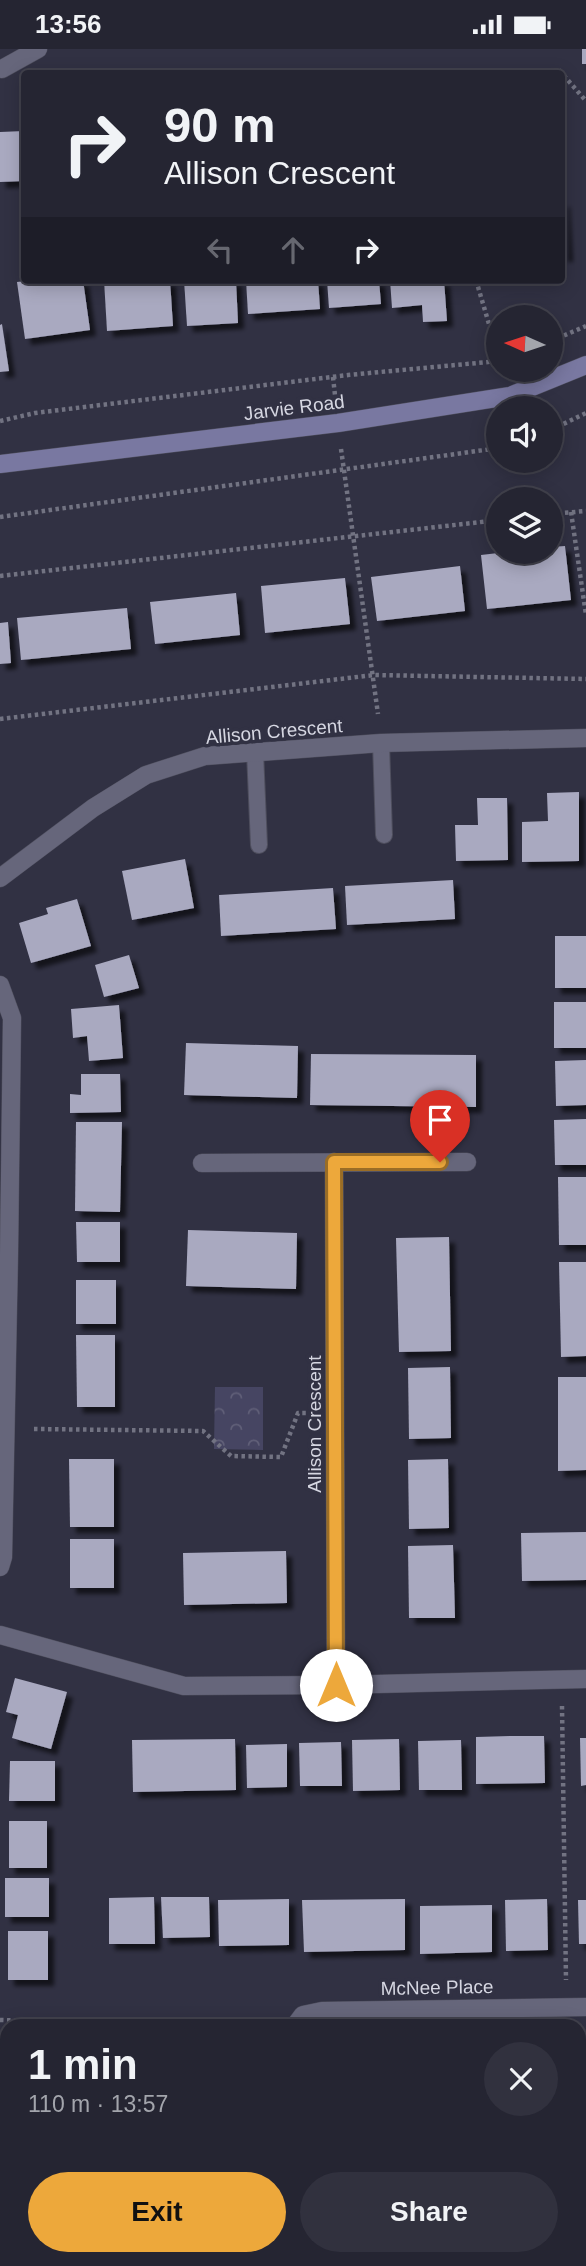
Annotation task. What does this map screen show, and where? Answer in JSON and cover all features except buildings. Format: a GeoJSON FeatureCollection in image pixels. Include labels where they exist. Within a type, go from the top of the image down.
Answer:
{"type":"FeatureCollection","features":[{"type":"Feature","properties":{"kind":"street"},"geometry":{"type":"LineString","coordinates":[[2,69],[38,49]]}},
{"type":"Feature","properties":{"kind":"street","name":"Jarvie Road"},"geometry":{"type":"LineString","coordinates":[[0,464],[338,423],[510,396],[586,365]]}},
{"type":"Feature","properties":{"kind":"street","name":"Allison Crescent"},"geometry":{"type":"LineString","coordinates":[[0,878],[93,808],[146,775],[205,756],[381,743],[586,739]]}},
{"type":"Feature","properties":{"kind":"street"},"geometry":{"type":"LineString","coordinates":[[0,985],[12,1018],[3,1557],[0,1567]]}},
{"type":"Feature","properties":{"kind":"street","name":"Allison Crescent"},"geometry":{"type":"LineString","coordinates":[[334,1162],[336,1685]]}},
{"type":"Feature","properties":{"kind":"street"},"geometry":{"type":"LineString","coordinates":[[202,1163],[467,1162]]}},
{"type":"Feature","properties":{"kind":"street"},"geometry":{"type":"LineString","coordinates":[[0,1635],[184,1686],[586,1679]]}},
{"type":"Feature","properties":{"kind":"street","name":"McNee Place"},"geometry":{"type":"LineString","coordinates":[[300,2019],[303,2015],[322,2011],[586,2007]]}},
{"type":"Feature","properties":{"kind":"lane"},"geometry":{"type":"LineString","coordinates":[[381,743],[384,835]]}},
{"type":"Feature","properties":{"kind":"lane"},"geometry":{"type":"LineString","coordinates":[[255,752],[259,845]]}},
{"type":"Feature","properties":{"kind":"path"},"geometry":{"type":"LineString","coordinates":[[565,77],[586,101]]}},
{"type":"Feature","properties":{"kind":"path"},"geometry":{"type":"LineString","coordinates":[[477,284],[486,314]]}},
{"type":"Feature","properties":{"kind":"path"},"geometry":{"type":"LineString","coordinates":[[564,335],[586,326]]}},
{"type":"Feature","properties":{"kind":"path"},"geometry":{"type":"LineString","coordinates":[[0,421],[35,413],[486,360]]}},
{"type":"Feature","properties":{"kind":"path"},"geometry":{"type":"LineString","coordinates":[[333,377],[381,743]]}},
{"type":"Feature","properties":{"kind":"path"},"geometry":{"type":"LineString","coordinates":[[563,424],[586,413]]}},
{"type":"Feature","properties":{"kind":"path"},"geometry":{"type":"LineString","coordinates":[[0,517],[486,449]]}},
{"type":"Feature","properties":{"kind":"path"},"geometry":{"type":"LineString","coordinates":[[563,513],[586,511]]}},
{"type":"Feature","properties":{"kind":"path"},"geometry":{"type":"LineString","coordinates":[[571,512],[586,615]]}},
{"type":"Feature","properties":{"kind":"path"},"geometry":{"type":"LineString","coordinates":[[0,576],[486,522]]}},
{"type":"Feature","properties":{"kind":"path"},"geometry":{"type":"LineString","coordinates":[[0,719],[374,675],[586,679]]}},
{"type":"Feature","properties":{"kind":"path"},"geometry":{"type":"LineString","coordinates":[[5,1429],[203,1431],[231,1456],[281,1457],[298,1413],[335,1413]]}},
{"type":"Feature","properties":{"kind":"path"},"geometry":{"type":"LineString","coordinates":[[561,1680],[566,2006]]}},
{"type":"Feature","properties":{"kind":"green space"},"geometry":{"type":"Polygon","coordinates":[[[215,1387],[263,1387],[263,1450],[214,1449],[215,1387]]]}},
{"type":"Feature","properties":{"kind":"route"},"geometry":{"type":"LineString","coordinates":[[336,1685],[334,1162],[440,1162]]}}]}
